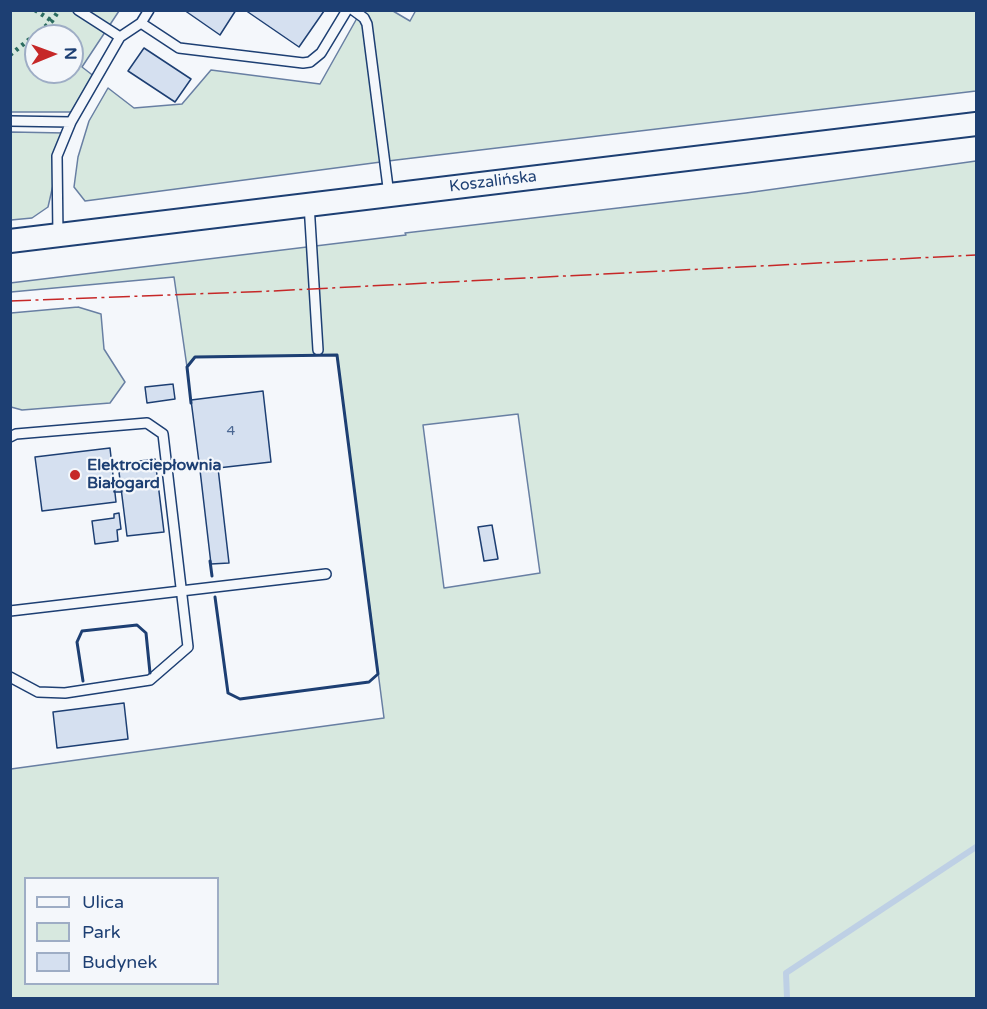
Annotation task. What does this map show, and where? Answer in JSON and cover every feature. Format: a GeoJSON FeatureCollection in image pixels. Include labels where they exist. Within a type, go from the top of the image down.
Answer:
{"type":"FeatureCollection","features":[{"type":"Feature","properties":{"kind":"street","name":"Koszalińska"},"geometry":{"type":"LineString","coordinates":[[10,241],[976,124]]}},
{"type":"Feature","properties":{"kind":"lane"},"geometry":{"type":"LineString","coordinates":[[78,10],[120,37]]}},
{"type":"Feature","properties":{"kind":"lane"},"geometry":{"type":"LineString","coordinates":[[58,236],[57,156],[71,122],[120,37],[141,23],[149,10]]}},
{"type":"Feature","properties":{"kind":"lane"},"geometry":{"type":"LineString","coordinates":[[141,23],[179,48],[303,63],[310,62],[321,53],[347,10]]}},
{"type":"Feature","properties":{"kind":"lane"},"geometry":{"type":"LineString","coordinates":[[353,10],[364,18],[367,24],[389,195]]}},
{"type":"Feature","properties":{"kind":"lane"},"geometry":{"type":"LineString","coordinates":[[10,121],[71,122]]}},
{"type":"Feature","properties":{"kind":"lane"},"geometry":{"type":"LineString","coordinates":[[309,204],[318,350]]}},
{"type":"Feature","properties":{"kind":"lane"},"geometry":{"type":"LineString","coordinates":[[10,437],[16,434],[147,423],[163,434],[188,647],[150,680],[64,693],[38,692],[10,677]]}},
{"type":"Feature","properties":{"kind":"lane"},"geometry":{"type":"LineString","coordinates":[[10,612],[326,574]]}},
{"type":"Feature","properties":{"kind":"green space"},"geometry":{"type":"Polygon","coordinates":[[[416,10],[976,11],[976,91],[396,160],[85,201],[74,187],[78,157],[89,121],[108,88],[134,108],[182,104],[211,70],[320,84],[361,11],[393,11],[410,21],[416,10]]]}},
{"type":"Feature","properties":{"kind":"green space"},"geometry":{"type":"Polygon","coordinates":[[[10,11],[119,11],[84,64],[84,24],[24,24],[24,84],[84,84],[84,69],[95,77],[75,112],[11,112],[10,11]]]}},
{"type":"Feature","properties":{"kind":"green space"},"geometry":{"type":"Polygon","coordinates":[[[11,132],[65,133],[48,207],[32,218],[11,220],[11,132]]]}},
{"type":"Feature","properties":{"kind":"green space"},"geometry":{"type":"Polygon","coordinates":[[[976,161],[976,998],[11,998],[11,769],[384,718],[337,355],[195,357],[187,367],[174,277],[11,292],[10,283],[406,235],[405,233],[746,193],[976,161]],[[518,414],[423,425],[444,588],[540,573],[518,414]]]}},
{"type":"Feature","properties":{"kind":"green space"},"geometry":{"type":"Polygon","coordinates":[[[78,307],[101,314],[104,349],[125,382],[110,403],[22,410],[11,407],[11,313],[78,307]]]}},
{"type":"Feature","properties":{"kind":"building"},"geometry":{"type":"Polygon","coordinates":[[[184,10],[236,10],[220,35],[184,10]]]}},
{"type":"Feature","properties":{"kind":"building"},"geometry":{"type":"Polygon","coordinates":[[[245,10],[323,10],[324,11],[299,47],[245,10]]]}},
{"type":"Feature","properties":{"kind":"building"},"geometry":{"type":"Polygon","coordinates":[[[144,48],[191,79],[175,102],[128,71],[144,48]]]}},
{"type":"Feature","properties":{"kind":"building"},"geometry":{"type":"Polygon","coordinates":[[[173,384],[175,399],[147,403],[145,387],[173,384]]]}},
{"type":"Feature","properties":{"kind":"building"},"geometry":{"type":"Polygon","coordinates":[[[263,391],[271,462],[200,470],[191,400],[263,391]]]}},
{"type":"Feature","properties":{"kind":"building","name":"Elektrociepłownia Białogard"},"geometry":{"type":"Polygon","coordinates":[[[110,448],[116,502],[42,511],[35,457],[110,448]]]}},
{"type":"Feature","properties":{"kind":"building"},"geometry":{"type":"Polygon","coordinates":[[[155,459],[164,532],[127,536],[118,464],[155,459]]]}},
{"type":"Feature","properties":{"kind":"building"},"geometry":{"type":"Polygon","coordinates":[[[218,468],[229,563],[211,564],[200,470],[218,468]]]}},
{"type":"Feature","properties":{"kind":"building"},"geometry":{"type":"Polygon","coordinates":[[[120,482],[122,492],[114,492],[114,483],[120,482]]]}},
{"type":"Feature","properties":{"kind":"building"},"geometry":{"type":"Polygon","coordinates":[[[119,513],[121,529],[117,530],[118,541],[95,544],[92,521],[114,518],[114,514],[119,513]]]}},
{"type":"Feature","properties":{"kind":"building"},"geometry":{"type":"Polygon","coordinates":[[[492,525],[498,559],[484,561],[478,527],[492,525]]]}},
{"type":"Feature","properties":{"kind":"building"},"geometry":{"type":"Polygon","coordinates":[[[124,703],[128,739],[57,748],[53,712],[124,703]]]}},
{"type":"Feature","properties":{"kind":"waterway"},"geometry":{"type":"LineString","coordinates":[[787,998],[786,973],[976,847]]}},
{"type":"Feature","properties":{"kind":"hedge"},"geometry":{"type":"LineString","coordinates":[[35,10],[52,21]]}},
{"type":"Feature","properties":{"kind":"hedge"},"geometry":{"type":"LineString","coordinates":[[10,55],[52,21],[59,10]]}},
{"type":"Feature","properties":{"kind":"wall"},"geometry":{"type":"LineString","coordinates":[[191,403],[187,367],[195,357],[337,355],[378,674],[369,682],[240,699],[228,693],[215,597]]}},
{"type":"Feature","properties":{"kind":"wall"},"geometry":{"type":"LineString","coordinates":[[210,561],[212,576]]}},
{"type":"Feature","properties":{"kind":"wall"},"geometry":{"type":"LineString","coordinates":[[83,681],[77,642],[82,631],[137,625],[146,633],[150,673]]}},
{"type":"Feature","properties":{"kind":"power"},"geometry":{"type":"LineString","coordinates":[[10,301],[272,291],[976,255]]}},
{"type":"Feature","properties":{"kind":"place","name":"Elektrociepłownia Białogard"},"geometry":{"type":"Point","coordinates":[75,475]}}]}
